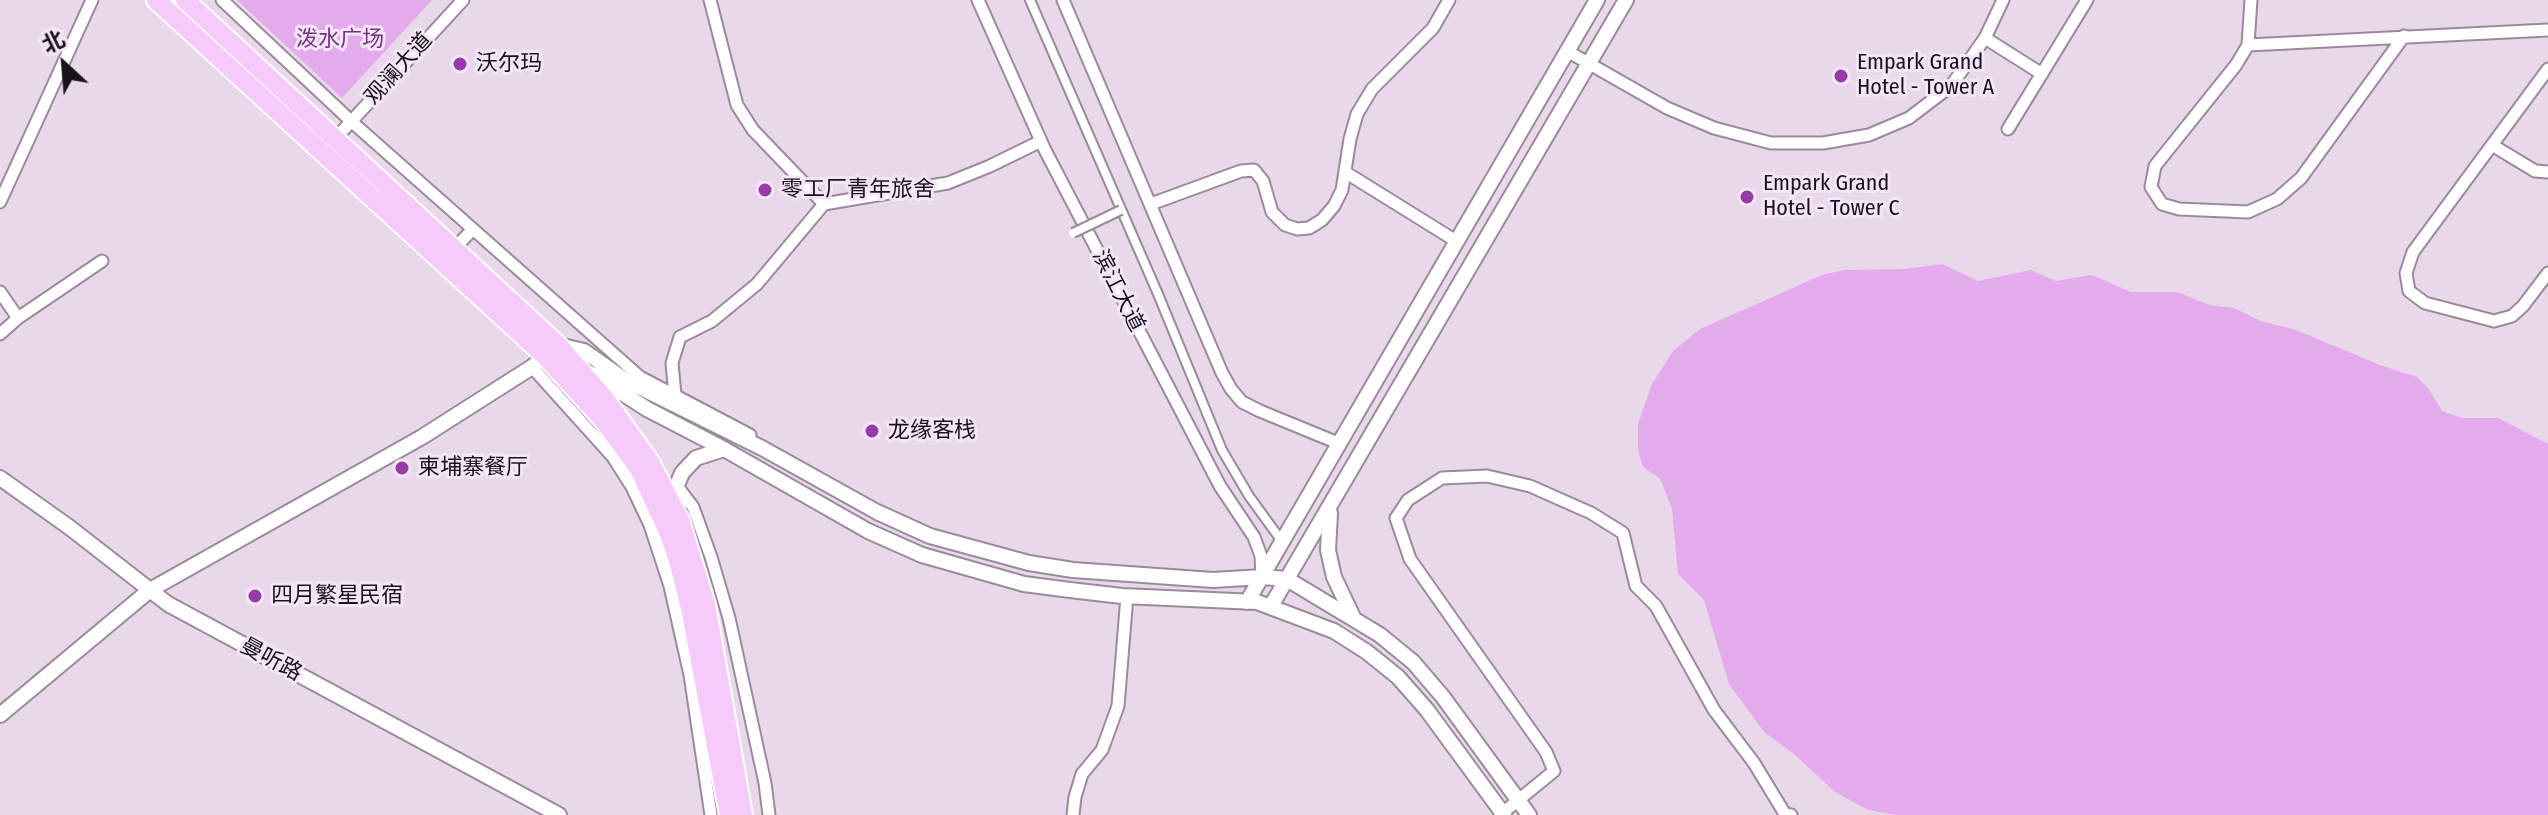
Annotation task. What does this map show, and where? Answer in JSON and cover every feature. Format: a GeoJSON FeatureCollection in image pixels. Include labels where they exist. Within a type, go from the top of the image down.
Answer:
{"type":"FeatureCollection","features":[{"type":"Feature","properties":{"kind":"highway"},"geometry":{"type":"LineString","coordinates":[[156,0],[545,356],[580,369],[650,462],[680,520],[706,605],[729,815]]}},
{"type":"Feature","properties":{"kind":"highway"},"geometry":{"type":"LineString","coordinates":[[185,0],[454,249],[603,420],[639,469],[669,534],[743,815]]}},
{"type":"Feature","properties":{"kind":"street"},"geometry":{"type":"LineString","coordinates":[[0,202],[92,0]]}},
{"type":"Feature","properties":{"kind":"street"},"geometry":{"type":"LineString","coordinates":[[222,0],[352,122],[640,377],[753,436],[762,448]]}},
{"type":"Feature","properties":{"kind":"street","name":"观澜大道"},"geometry":{"type":"LineString","coordinates":[[336,138],[463,0]]}},
{"type":"Feature","properties":{"kind":"street"},"geometry":{"type":"LineString","coordinates":[[710,0],[737,105],[753,130],[824,204]]}},
{"type":"Feature","properties":{"kind":"street"},"geometry":{"type":"LineString","coordinates":[[1030,0],[1222,450],[1249,496],[1281,540]]}},
{"type":"Feature","properties":{"kind":"street"},"geometry":{"type":"LineString","coordinates":[[1063,0],[1231,389],[1242,402],[1338,443]]}},
{"type":"Feature","properties":{"kind":"street"},"geometry":{"type":"LineString","coordinates":[[1151,204],[1241,171],[1254,170],[1263,181],[1272,212],[1285,225],[1297,229],[1309,228],[1322,220],[1342,190],[1357,114],[1372,89],[1433,28],[1449,0]]}},
{"type":"Feature","properties":{"kind":"street"},"geometry":{"type":"LineString","coordinates":[[1247,602],[1597,0]]}},
{"type":"Feature","properties":{"kind":"street"},"geometry":{"type":"LineString","coordinates":[[1271,606],[1626,0]]}},
{"type":"Feature","properties":{"kind":"street"},"geometry":{"type":"LineString","coordinates":[[1567,51],[1667,108],[1714,128],[1771,143],[1823,143],[1869,135],[1909,118],[1951,86],[1985,38],[2003,0]]}},
{"type":"Feature","properties":{"kind":"street"},"geometry":{"type":"LineString","coordinates":[[2008,129],[2087,0]]}},
{"type":"Feature","properties":{"kind":"street"},"geometry":{"type":"LineString","coordinates":[[2251,0],[2248,45],[2236,65],[2155,166],[2151,187],[2162,204],[2179,209],[2248,212],[2277,199],[2301,178],[2404,36]]}},
{"type":"Feature","properties":{"kind":"street","name":"滨江大道"},"geometry":{"type":"LineString","coordinates":[[978,1],[1041,141],[1220,486],[1254,537],[1261,556],[1262,577]]}},
{"type":"Feature","properties":{"kind":"street"},"geometry":{"type":"LineString","coordinates":[[2248,45],[2548,30]]}},
{"type":"Feature","properties":{"kind":"street"},"geometry":{"type":"LineString","coordinates":[[1985,38],[2042,74]]}},
{"type":"Feature","properties":{"kind":"street"},"geometry":{"type":"LineString","coordinates":[[2548,69],[2413,252],[2406,273],[2409,291],[2425,303],[2494,321],[2512,316],[2548,273]]}},
{"type":"Feature","properties":{"kind":"street"},"geometry":{"type":"LineString","coordinates":[[675,395],[672,363],[680,337],[712,321],[757,284],[824,204],[948,183],[1041,141]]}},
{"type":"Feature","properties":{"kind":"street"},"geometry":{"type":"LineString","coordinates":[[2492,145],[2535,171],[2548,172]]}},
{"type":"Feature","properties":{"kind":"street"},"geometry":{"type":"LineString","coordinates":[[1345,172],[1456,241]]}},
{"type":"Feature","properties":{"kind":"street"},"geometry":{"type":"LineString","coordinates":[[1073,233],[1121,210]]}},
{"type":"Feature","properties":{"kind":"street"},"geometry":{"type":"LineString","coordinates":[[454,249],[472,230]]}},
{"type":"Feature","properties":{"kind":"street"},"geometry":{"type":"LineString","coordinates":[[0,334],[18,318],[102,261]]}},
{"type":"Feature","properties":{"kind":"street"},"geometry":{"type":"LineString","coordinates":[[0,292],[18,318]]}},
{"type":"Feature","properties":{"kind":"street"},"geometry":{"type":"LineString","coordinates":[[0,715],[150,590],[418,439],[545,356],[584,351],[625,380],[762,448],[877,512],[930,536],[1029,563],[1124,575],[1213,580],[1287,579],[1380,635],[1413,662],[1443,697],[1529,815]]}},
{"type":"Feature","properties":{"kind":"street"},"geometry":{"type":"LineString","coordinates":[[545,356],[632,487],[650,525],[670,586],[690,675],[711,815]]}},
{"type":"Feature","properties":{"kind":"street"},"geometry":{"type":"LineString","coordinates":[[580,369],[868,531],[922,555],[1024,584],[1127,596],[1271,606],[1334,631],[1398,677],[1427,710],[1502,814],[1554,771],[1546,752],[1410,559],[1396,518],[1408,500],[1442,478],[1487,476],[1530,486],[1591,513],[1623,533],[1636,586],[1656,606],[1714,710],[1754,763],[1785,814],[1791,815]]}},
{"type":"Feature","properties":{"kind":"street"},"geometry":{"type":"LineString","coordinates":[[680,520],[677,485],[682,473],[696,458],[724,449]]}},
{"type":"Feature","properties":{"kind":"street","name":"曼听路"},"geometry":{"type":"LineString","coordinates":[[0,478],[168,604],[559,815]]}},
{"type":"Feature","properties":{"kind":"street"},"geometry":{"type":"LineString","coordinates":[[812,500],[823,482]]}},
{"type":"Feature","properties":{"kind":"street"},"geometry":{"type":"LineString","coordinates":[[677,485],[693,507],[729,618],[765,783],[769,815]]}},
{"type":"Feature","properties":{"kind":"street"},"geometry":{"type":"LineString","coordinates":[[1332,501],[1328,550],[1334,577],[1354,619]]}},
{"type":"Feature","properties":{"kind":"street"},"geometry":{"type":"LineString","coordinates":[[1073,815],[1082,774],[1102,750],[1118,706],[1127,596]]}},
{"type":"Feature","properties":{"kind":"green space","name":"泼水广场"},"geometry":{"type":"Polygon","coordinates":[[[237,0],[432,0],[342,98],[237,0]]]}},
{"type":"Feature","properties":{"kind":"green space"},"geometry":{"type":"Polygon","coordinates":[[[1942,264],[1978,281],[2031,270],[2056,281],[2092,275],[2131,292],[2178,292],[2209,305],[2234,308],[2261,321],[2296,330],[2417,377],[2442,411],[2462,418],[2498,418],[2548,444],[2548,815],[1896,815],[1868,810],[1835,792],[1794,754],[1764,732],[1729,684],[1704,600],[1678,574],[1672,509],[1660,478],[1643,467],[1638,450],[1638,424],[1652,384],[1673,351],[1700,329],[1822,275],[1844,270],[1905,269],[1942,264]]]}},
{"type":"Feature","properties":{"kind":"place","name":"沃尔玛"},"geometry":{"type":"Point","coordinates":[460,64]}},
{"type":"Feature","properties":{"kind":"place","name":"Empark Grand Hotel - Tower A"},"geometry":{"type":"Point","coordinates":[1841,76]}},
{"type":"Feature","properties":{"kind":"place","name":"零工厂青年旅舍"},"geometry":{"type":"Point","coordinates":[765,190]}},
{"type":"Feature","properties":{"kind":"place","name":"Empark Grand Hotel - Tower C"},"geometry":{"type":"Point","coordinates":[1747,197]}},
{"type":"Feature","properties":{"kind":"place","name":"龙缘客栈"},"geometry":{"type":"Point","coordinates":[872,431]}},
{"type":"Feature","properties":{"kind":"place","name":"柬埔寨餐厅"},"geometry":{"type":"Point","coordinates":[402,468]}},
{"type":"Feature","properties":{"kind":"place","name":"四月繁星民宿"},"geometry":{"type":"Point","coordinates":[255,596]}}]}
